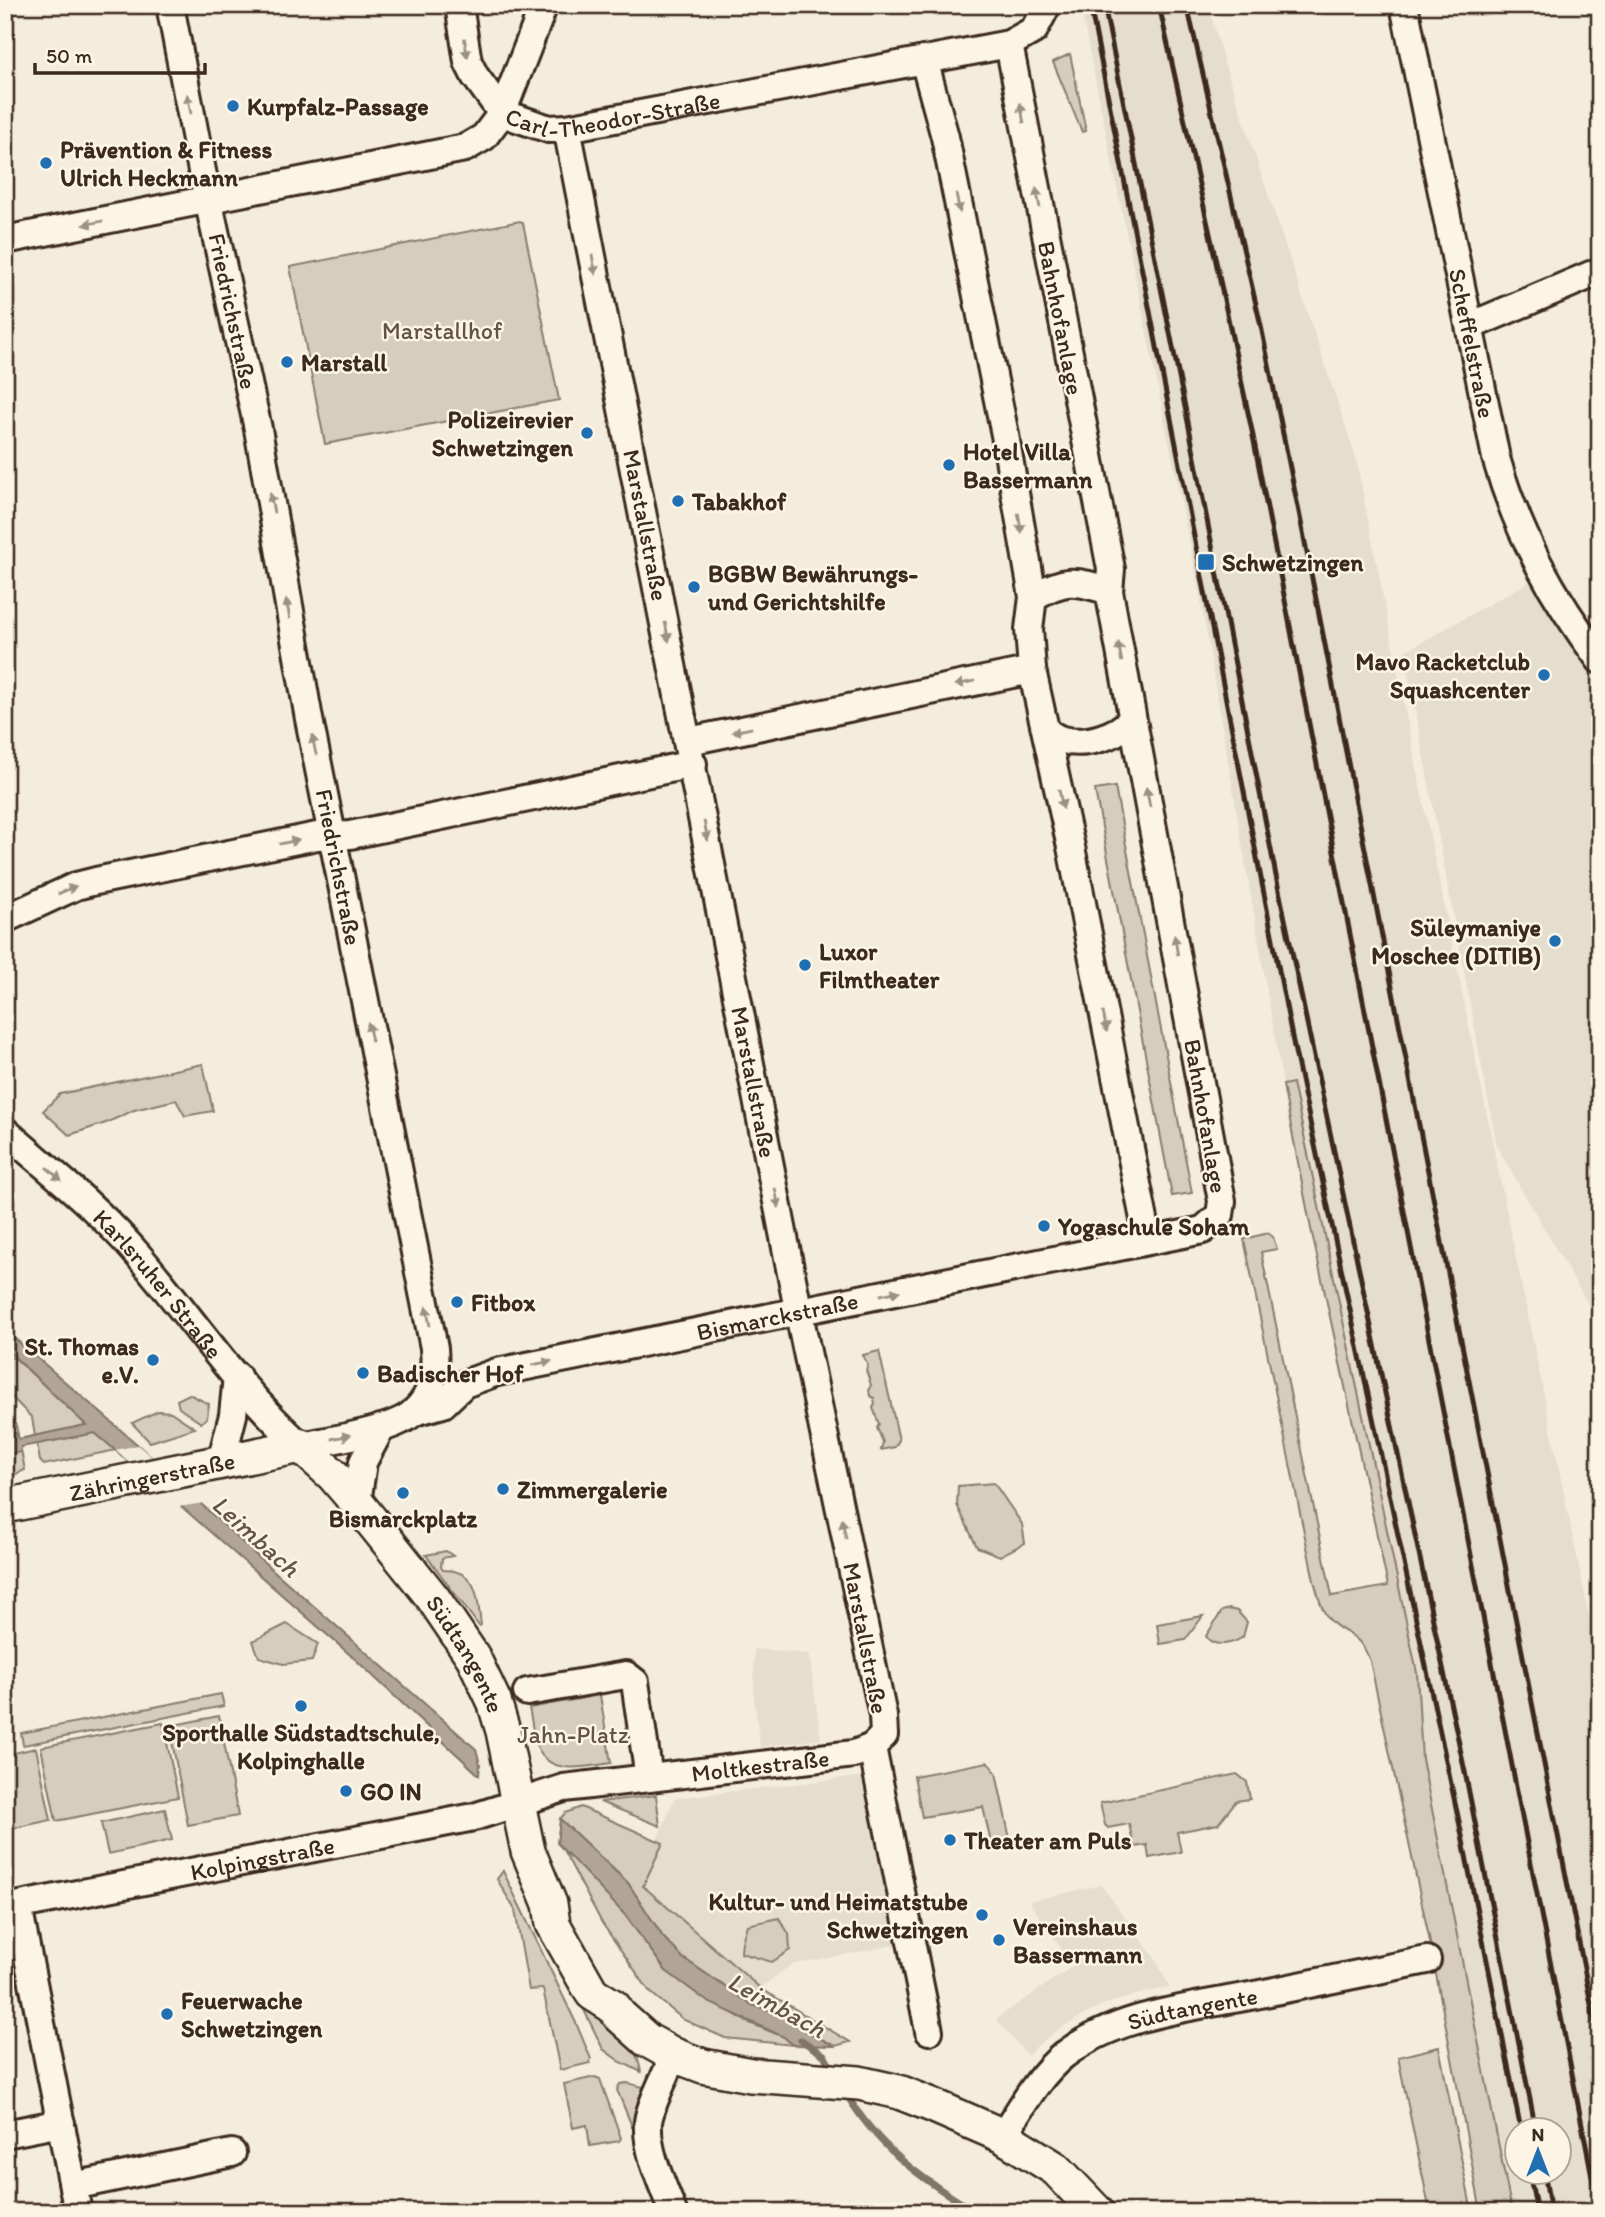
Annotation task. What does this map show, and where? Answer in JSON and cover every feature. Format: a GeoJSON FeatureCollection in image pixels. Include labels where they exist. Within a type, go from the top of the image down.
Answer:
{"type":"FeatureCollection","features":[{"type":"Feature","properties":{"kind":"main road","name":"Zähringerstraße"},"geometry":{"type":"LineString","coordinates":[[5,1506],[301,1446]]}},
{"type":"Feature","properties":{"kind":"main road","name":"Südtangente"},"geometry":{"type":"LineString","coordinates":[[301,1446],[333,1475],[356,1503],[433,1598],[473,1657],[494,1701],[503,1731],[528,1851],[550,1904],[553,1924],[592,1993],[614,2007],[619,2015],[647,2040],[674,2055],[724,2071],[859,2083],[899,2092],[1003,2136],[1056,2169],[1097,2212]]}},
{"type":"Feature","properties":{"kind":"street","name":"Friedrichstraße"},"geometry":{"type":"LineString","coordinates":[[170,5],[258,429],[295,646],[435,1348],[434,1380],[429,1392],[414,1412]]}},
{"type":"Feature","properties":{"kind":"street"},"geometry":{"type":"LineString","coordinates":[[459,5],[468,62],[502,113]]}},
{"type":"Feature","properties":{"kind":"street"},"geometry":{"type":"LineString","coordinates":[[502,113],[544,5]]}},
{"type":"Feature","properties":{"kind":"street"},"geometry":{"type":"LineString","coordinates":[[1009,44],[1034,30],[1047,5]]}},
{"type":"Feature","properties":{"kind":"street","name":"Scheffelstraße"},"geometry":{"type":"LineString","coordinates":[[1405,5],[1496,458],[1508,499],[1541,571],[1590,628],[1600,660]]}},
{"type":"Feature","properties":{"kind":"street","name":"Carl-Theodor-Straße"},"geometry":{"type":"LineString","coordinates":[[15,239],[465,148],[484,137],[502,113],[549,129],[567,128],[1009,44]]}},
{"type":"Feature","properties":{"kind":"street","name":"Bahnhofanlage"},"geometry":{"type":"LineString","coordinates":[[1009,44],[1111,569],[1109,591],[1222,1200],[1220,1215],[1203,1230],[1148,1240]]}},
{"type":"Feature","properties":{"kind":"street"},"geometry":{"type":"LineString","coordinates":[[924,60],[945,137],[1005,435],[1033,597],[1029,629],[1032,670],[1047,732],[1148,1240]]}},
{"type":"Feature","properties":{"kind":"street","name":"Marstallstraße"},"geometry":{"type":"LineString","coordinates":[[567,128],[799,1311],[883,1716],[884,1735],[872,1748],[929,2031]]}},
{"type":"Feature","properties":{"kind":"street"},"geometry":{"type":"LineString","coordinates":[[1470,326],[1600,271]]}},
{"type":"Feature","properties":{"kind":"street"},"geometry":{"type":"LineString","coordinates":[[1033,597],[1053,585],[1074,582],[1109,591]]}},
{"type":"Feature","properties":{"kind":"street"},"geometry":{"type":"LineString","coordinates":[[5,919],[76,886],[317,836],[350,835],[1032,670]]}},
{"type":"Feature","properties":{"kind":"street"},"geometry":{"type":"LineString","coordinates":[[1047,732],[1062,740],[1078,741],[1110,736],[1124,729],[1132,719]]}},
{"type":"Feature","properties":{"kind":"street","name":"Karlsruher Straße"},"geometry":{"type":"LineString","coordinates":[[5,1131],[82,1199],[138,1254],[278,1425],[301,1446]]}},
{"type":"Feature","properties":{"kind":"street","name":"Bismarckstraße"},"geometry":{"type":"LineString","coordinates":[[414,1412],[443,1404],[464,1384],[497,1372],[1148,1240]]}},
{"type":"Feature","properties":{"kind":"street"},"geometry":{"type":"LineString","coordinates":[[221,1462],[233,1415],[237,1376]]}},
{"type":"Feature","properties":{"kind":"street"},"geometry":{"type":"LineString","coordinates":[[301,1446],[381,1428],[414,1412]]}},
{"type":"Feature","properties":{"kind":"street"},"geometry":{"type":"LineString","coordinates":[[356,1503],[363,1462],[381,1428]]}},
{"type":"Feature","properties":{"kind":"street"},"geometry":{"type":"LineString","coordinates":[[527,1692],[626,1675],[635,1682],[649,1778]]}},
{"type":"Feature","properties":{"kind":"street","name":"Moltkestraße"},"geometry":{"type":"LineString","coordinates":[[518,1803],[564,1788],[838,1756],[872,1748]]}},
{"type":"Feature","properties":{"kind":"street","name":"Kolpingstraße"},"geometry":{"type":"LineString","coordinates":[[12,1907],[458,1821],[518,1803]]}},
{"type":"Feature","properties":{"kind":"street"},"geometry":{"type":"LineString","coordinates":[[12,1907],[61,2123],[78,2212]]}},
{"type":"Feature","properties":{"kind":"street","name":"Südtangente"},"geometry":{"type":"LineString","coordinates":[[1003,2136],[1048,2070],[1097,2033],[1118,2025],[1197,2006],[1427,1960]]}},
{"type":"Feature","properties":{"kind":"street"},"geometry":{"type":"LineString","coordinates":[[673,2212],[654,2159],[648,2121],[674,2055]]}},
{"type":"Feature","properties":{"kind":"street"},"geometry":{"type":"LineString","coordinates":[[5,2134],[61,2123]]}},
{"type":"Feature","properties":{"kind":"street"},"geometry":{"type":"LineString","coordinates":[[73,2186],[232,2153]]}},
{"type":"Feature","properties":{"kind":"shaded area"},"geometry":{"type":"Polygon","coordinates":[[[1080,5],[1208,5],[1224,62],[1356,458],[1600,1670],[1600,2212],[1502,2212],[1388,1586],[1283,1085],[1199,590],[1080,5]]]}},
{"type":"Feature","properties":{"kind":"shaded area"},"geometry":{"type":"Polygon","coordinates":[[[1534,579],[1600,673],[1600,1325],[1497,1147],[1404,652],[1534,579]]]}},
{"type":"Feature","properties":{"kind":"shaded area"},"geometry":{"type":"Polygon","coordinates":[[[5,1330],[138,1445],[257,1556],[476,1749],[480,1764],[479,1775],[357,1661],[95,1433],[21,1447],[21,1452],[5,1455],[5,1434],[16,1433],[19,1439],[86,1425],[5,1348],[5,1330]]]}},
{"type":"Feature","properties":{"kind":"shaded area"},"geometry":{"type":"Polygon","coordinates":[[[754,1649],[809,1654],[821,1739],[760,1747],[754,1698],[754,1649]]]}},
{"type":"Feature","properties":{"kind":"shaded area"},"geometry":{"type":"Polygon","coordinates":[[[863,1776],[895,1945],[791,1965],[760,1988],[639,1882],[675,1798],[863,1776]]]}},
{"type":"Feature","properties":{"kind":"shaded area"},"geometry":{"type":"Polygon","coordinates":[[[560,1819],[628,1883],[663,1937],[683,1958],[752,2005],[783,2014],[813,2035],[835,2046],[793,2045],[784,2037],[708,2002],[666,1971],[625,1915],[557,1843],[560,1819]]]}},
{"type":"Feature","properties":{"kind":"shaded area"},"geometry":{"type":"Polygon","coordinates":[[[1101,1885],[1155,1958],[1170,1988],[1102,2005],[1059,2029],[1028,2056],[996,2019],[1073,1966],[1029,1901],[1101,1885]]]}},
{"type":"Feature","properties":{"kind":"green space"},"geometry":{"type":"Polygon","coordinates":[[[1070,54],[1086,131],[1082,132],[1053,62],[1070,54]]]}},
{"type":"Feature","properties":{"kind":"green space","name":"Marstallhof"},"geometry":{"type":"Polygon","coordinates":[[[520,221],[523,223],[559,400],[325,444],[290,267],[520,221]]]}},
{"type":"Feature","properties":{"kind":"green space"},"geometry":{"type":"Polygon","coordinates":[[[1115,787],[1192,1193],[1172,1196],[1095,790],[1115,787]]]}},
{"type":"Feature","properties":{"kind":"green space"},"geometry":{"type":"Polygon","coordinates":[[[203,1064],[213,1111],[185,1116],[176,1100],[134,1110],[69,1135],[43,1111],[60,1094],[203,1064]]]}},
{"type":"Feature","properties":{"kind":"green space"},"geometry":{"type":"Polygon","coordinates":[[[1293,1083],[1417,1673],[1422,1759],[1504,2172],[1504,2186],[1507,2186],[1512,2212],[1481,2212],[1429,1937],[1370,1661],[1360,1643],[1328,1618],[1314,1581],[1244,1239],[1268,1233],[1273,1237],[1277,1249],[1261,1252],[1332,1596],[1388,1586],[1283,1085],[1293,1083]]]}},
{"type":"Feature","properties":{"kind":"green space"},"geometry":{"type":"Polygon","coordinates":[[[879,1351],[899,1440],[895,1447],[881,1450],[883,1442],[877,1428],[879,1424],[873,1408],[874,1398],[870,1396],[871,1385],[866,1370],[868,1366],[863,1355],[879,1351]]]}},
{"type":"Feature","properties":{"kind":"green space"},"geometry":{"type":"Polygon","coordinates":[[[14,1357],[86,1425],[35,1436],[32,1418],[5,1390],[5,1360],[14,1357]]]}},
{"type":"Feature","properties":{"kind":"green space"},"geometry":{"type":"Polygon","coordinates":[[[189,1394],[209,1404],[207,1418],[201,1423],[179,1408],[177,1400],[189,1394]]]}},
{"type":"Feature","properties":{"kind":"green space"},"geometry":{"type":"Polygon","coordinates":[[[5,1407],[16,1425],[25,1470],[5,1479],[5,1407]]]}},
{"type":"Feature","properties":{"kind":"green space"},"geometry":{"type":"Polygon","coordinates":[[[158,1411],[171,1412],[195,1428],[150,1442],[132,1423],[158,1411]]]}},
{"type":"Feature","properties":{"kind":"green space"},"geometry":{"type":"Polygon","coordinates":[[[95,1433],[116,1450],[44,1465],[40,1461],[37,1444],[95,1433]]]}},
{"type":"Feature","properties":{"kind":"green space"},"geometry":{"type":"Polygon","coordinates":[[[994,1483],[1022,1524],[1025,1543],[1000,1556],[977,1547],[957,1505],[958,1486],[994,1483]]]}},
{"type":"Feature","properties":{"kind":"green space"},"geometry":{"type":"Polygon","coordinates":[[[446,1551],[453,1556],[442,1558],[443,1570],[464,1575],[474,1587],[481,1625],[479,1626],[426,1555],[446,1551]]]}},
{"type":"Feature","properties":{"kind":"green space"},"geometry":{"type":"Polygon","coordinates":[[[1222,1611],[1237,1611],[1247,1622],[1243,1637],[1229,1643],[1213,1643],[1206,1636],[1222,1611]]]}},
{"type":"Feature","properties":{"kind":"green space"},"geometry":{"type":"Polygon","coordinates":[[[1203,1616],[1185,1640],[1160,1644],[1157,1624],[1203,1616]]]}},
{"type":"Feature","properties":{"kind":"green space"},"geometry":{"type":"Polygon","coordinates":[[[287,1624],[318,1644],[312,1661],[283,1664],[259,1657],[253,1641],[287,1624]]]}},
{"type":"Feature","properties":{"kind":"green space"},"geometry":{"type":"Polygon","coordinates":[[[221,1694],[224,1706],[23,1745],[21,1733],[221,1694]]]}},
{"type":"Feature","properties":{"kind":"green space","name":"Jahn-Platz"},"geometry":{"type":"Polygon","coordinates":[[[600,1695],[611,1763],[572,1768],[553,1764],[545,1759],[537,1746],[529,1708],[600,1695]]]}},
{"type":"Feature","properties":{"kind":"green space"},"geometry":{"type":"Polygon","coordinates":[[[219,1716],[238,1816],[188,1825],[169,1726],[219,1716]]]}},
{"type":"Feature","properties":{"kind":"green space"},"geometry":{"type":"Polygon","coordinates":[[[163,1723],[178,1797],[56,1821],[41,1747],[163,1723]]]}},
{"type":"Feature","properties":{"kind":"green space"},"geometry":{"type":"Polygon","coordinates":[[[36,1748],[51,1820],[5,1830],[5,1755],[36,1748]]]}},
{"type":"Feature","properties":{"kind":"green space"},"geometry":{"type":"Polygon","coordinates":[[[988,1762],[996,1773],[1010,1839],[991,1843],[983,1807],[922,1817],[914,1776],[988,1762]]]}},
{"type":"Feature","properties":{"kind":"green space"},"geometry":{"type":"Polygon","coordinates":[[[1237,1774],[1247,1782],[1250,1799],[1236,1801],[1218,1824],[1177,1832],[1181,1852],[1149,1858],[1147,1845],[1134,1847],[1129,1824],[1108,1828],[1105,1825],[1100,1803],[1237,1774]]]}},
{"type":"Feature","properties":{"kind":"green space"},"geometry":{"type":"Polygon","coordinates":[[[656,1795],[660,1826],[600,1802],[656,1795]]]}},
{"type":"Feature","properties":{"kind":"green space"},"geometry":{"type":"Polygon","coordinates":[[[581,1807],[663,1843],[643,1886],[760,1988],[850,2042],[835,2046],[813,2035],[783,2014],[752,2005],[683,1958],[663,1937],[628,1883],[560,1819],[565,1813],[581,1807]]]}},
{"type":"Feature","properties":{"kind":"green space"},"geometry":{"type":"Polygon","coordinates":[[[165,1809],[172,1840],[108,1854],[101,1823],[165,1809]]]}},
{"type":"Feature","properties":{"kind":"green space"},"geometry":{"type":"Polygon","coordinates":[[[561,1846],[625,1915],[666,1971],[747,2022],[784,2037],[793,2045],[725,2038],[684,2020],[650,1992],[602,1923],[561,1846]]]}},
{"type":"Feature","properties":{"kind":"green space"},"geometry":{"type":"Polygon","coordinates":[[[503,1871],[576,2023],[591,2059],[590,2063],[560,2070],[543,1989],[529,1990],[515,1910],[497,1879],[503,1871]]]}},
{"type":"Feature","properties":{"kind":"green space"},"geometry":{"type":"Polygon","coordinates":[[[779,1918],[789,1934],[790,1950],[772,1962],[741,1953],[747,1925],[779,1918]]]}},
{"type":"Feature","properties":{"kind":"green space"},"geometry":{"type":"Polygon","coordinates":[[[550,1940],[629,2044],[638,2059],[641,2072],[603,2049],[550,1940]]]}},
{"type":"Feature","properties":{"kind":"green space"},"geometry":{"type":"Polygon","coordinates":[[[1439,2047],[1472,2212],[1430,2212],[1398,2057],[1439,2047]]]}},
{"type":"Feature","properties":{"kind":"green space"},"geometry":{"type":"Polygon","coordinates":[[[595,2077],[600,2079],[621,2138],[619,2141],[590,2146],[587,2125],[573,2128],[564,2084],[595,2077]]]}},
{"type":"Feature","properties":{"kind":"green space"},"geometry":{"type":"Polygon","coordinates":[[[620,2084],[643,2087],[636,2136],[617,2090],[620,2084]]]}},
{"type":"Feature","properties":{"kind":"pier"},"geometry":{"type":"Polygon","coordinates":[[[138,1445],[204,1503],[178,1507],[116,1450],[138,1445]]]}},
{"type":"Feature","properties":{"kind":"waterway","name":"Leimbach"},"geometry":{"type":"LineString","coordinates":[[801,2040],[824,2055],[834,2073]]}},
{"type":"Feature","properties":{"kind":"waterway","name":"Leimbach"},"geometry":{"type":"LineString","coordinates":[[845,2092],[872,2130],[902,2161],[976,2212]]}},
{"type":"Feature","properties":{"kind":"railway"},"geometry":{"type":"LineString","coordinates":[[1090,5],[1294,1047],[1460,1826],[1518,2116]]}},
{"type":"Feature","properties":{"kind":"railway"},"geometry":{"type":"LineString","coordinates":[[1104,5],[1277,881],[1465,1772],[1533,2116]]}},
{"type":"Feature","properties":{"kind":"railway"},"geometry":{"type":"LineString","coordinates":[[1159,5],[1252,431],[1599,2212]]}},
{"type":"Feature","properties":{"kind":"railway"},"geometry":{"type":"LineString","coordinates":[[1187,5],[1261,326],[1299,512],[1600,2050]]}},
{"type":"Feature","properties":{"kind":"railway"},"geometry":{"type":"LineString","coordinates":[[1532,2186],[1537,2212]]}},
{"type":"Feature","properties":{"kind":"railway"},"geometry":{"type":"LineString","coordinates":[[1546,2186],[1551,2212]]}},
{"type":"Feature","properties":{"kind":"place","name":"Kurpfalz-Passage"},"geometry":{"type":"Point","coordinates":[233,106]}},
{"type":"Feature","properties":{"kind":"place","name":"Prävention & Fitness Ulrich Heckmann"},"geometry":{"type":"Point","coordinates":[46,163]}},
{"type":"Feature","properties":{"kind":"place","name":"Marstall"},"geometry":{"type":"Point","coordinates":[287,362]}},
{"type":"Feature","properties":{"kind":"place","name":"Polizeirevier Schwetzingen"},"geometry":{"type":"Point","coordinates":[587,433]}},
{"type":"Feature","properties":{"kind":"place","name":"Hotel Villa Bassermann"},"geometry":{"type":"Point","coordinates":[949,465]}},
{"type":"Feature","properties":{"kind":"place","name":"Tabakhof"},"geometry":{"type":"Point","coordinates":[678,501]}},
{"type":"Feature","properties":{"kind":"place","name":"Schwetzingen"},"geometry":{"type":"Point","coordinates":[1206,562]}},
{"type":"Feature","properties":{"kind":"place","name":"BGBW Bewährungs- und Gerichtshilfe"},"geometry":{"type":"Point","coordinates":[694,587]}},
{"type":"Feature","properties":{"kind":"place","name":"Mavo Racketclub Squashcenter"},"geometry":{"type":"Point","coordinates":[1544,675]}},
{"type":"Feature","properties":{"kind":"place","name":"Süleymaniye Moschee (DITIB)"},"geometry":{"type":"Point","coordinates":[1555,941]}},
{"type":"Feature","properties":{"kind":"place","name":"Luxor Filmtheater"},"geometry":{"type":"Point","coordinates":[805,965]}},
{"type":"Feature","properties":{"kind":"place","name":"Yogaschule Soham"},"geometry":{"type":"Point","coordinates":[1044,1226]}},
{"type":"Feature","properties":{"kind":"place","name":"Fitbox"},"geometry":{"type":"Point","coordinates":[457,1302]}},
{"type":"Feature","properties":{"kind":"place","name":"St. Thomas e.V."},"geometry":{"type":"Point","coordinates":[153,1360]}},
{"type":"Feature","properties":{"kind":"place","name":"Badischer Hof"},"geometry":{"type":"Point","coordinates":[363,1373]}},
{"type":"Feature","properties":{"kind":"place","name":"Zimmergalerie"},"geometry":{"type":"Point","coordinates":[503,1489]}},
{"type":"Feature","properties":{"kind":"place","name":"Bismarckplatz"},"geometry":{"type":"Point","coordinates":[403,1493]}},
{"type":"Feature","properties":{"kind":"place","name":"Sporthalle Südstadtschule, Kolpinghalle"},"geometry":{"type":"Point","coordinates":[301,1706]}},
{"type":"Feature","properties":{"kind":"place","name":"GO IN"},"geometry":{"type":"Point","coordinates":[346,1791]}},
{"type":"Feature","properties":{"kind":"place","name":"Theater am Puls"},"geometry":{"type":"Point","coordinates":[950,1840]}},
{"type":"Feature","properties":{"kind":"place","name":"Kultur- und Heimatstube Schwetzingen"},"geometry":{"type":"Point","coordinates":[982,1915]}},
{"type":"Feature","properties":{"kind":"place","name":"Vereinshaus Bassermann"},"geometry":{"type":"Point","coordinates":[999,1940]}},
{"type":"Feature","properties":{"kind":"place","name":"Feuerwache Schwetzingen"},"geometry":{"type":"Point","coordinates":[167,2014]}}]}
